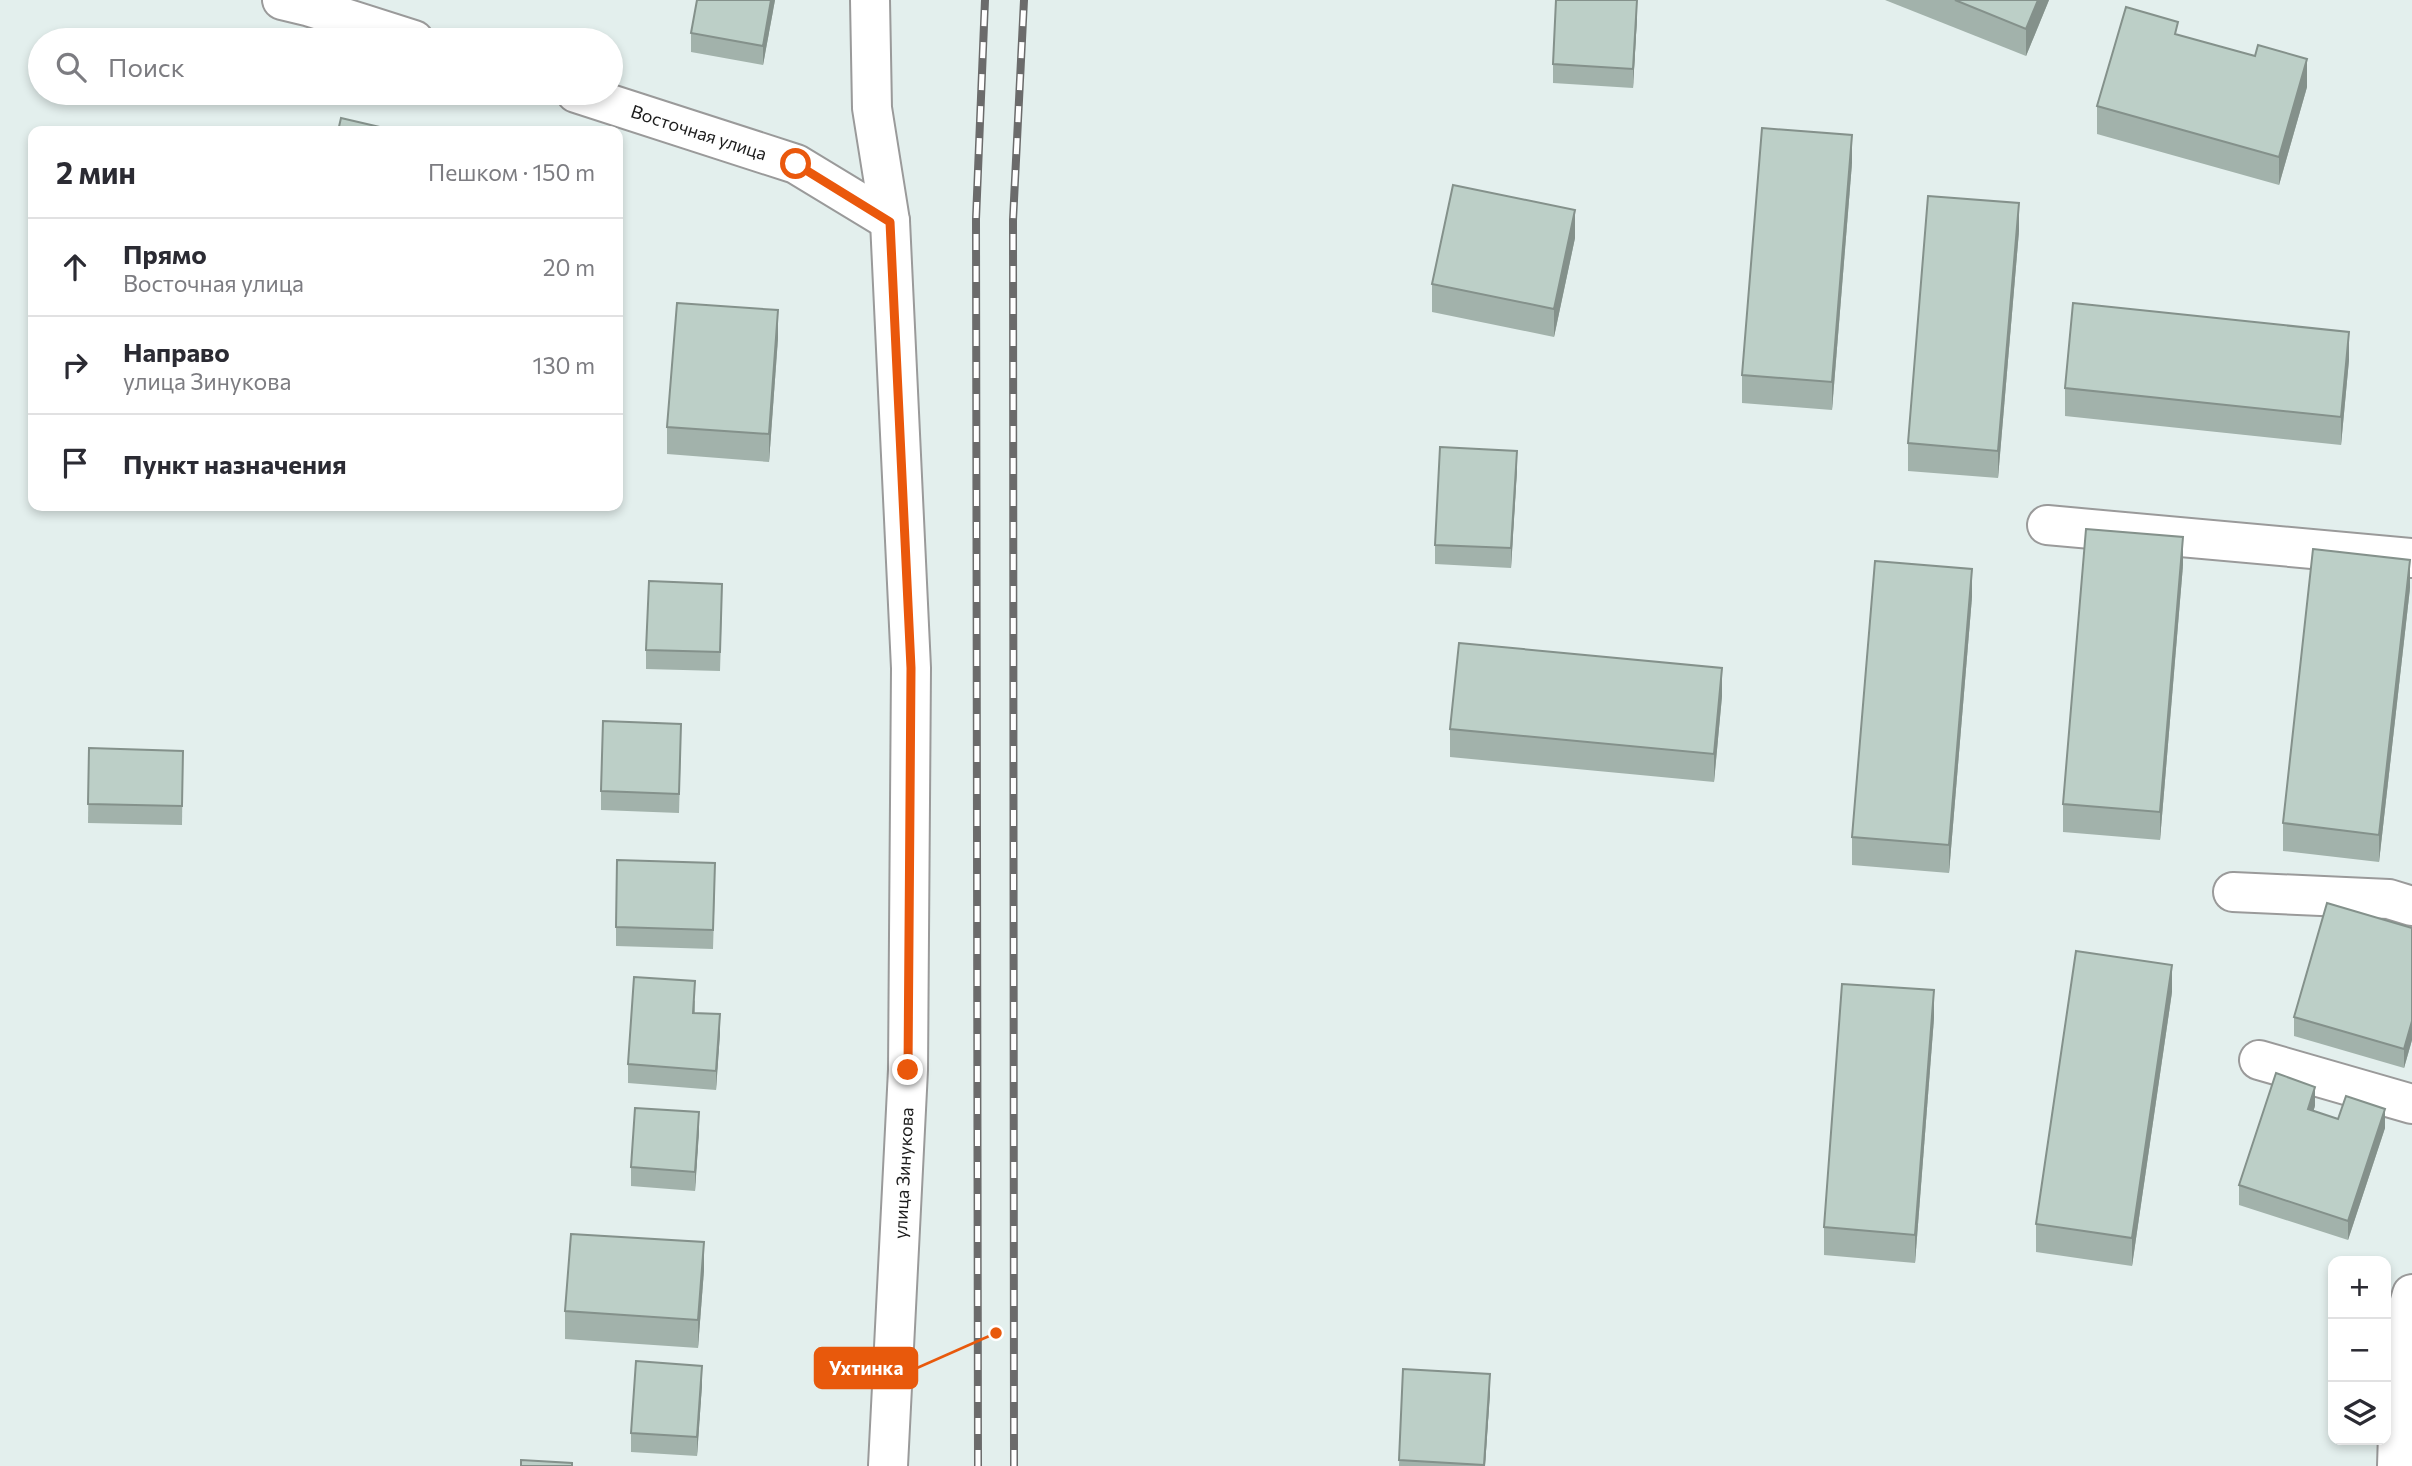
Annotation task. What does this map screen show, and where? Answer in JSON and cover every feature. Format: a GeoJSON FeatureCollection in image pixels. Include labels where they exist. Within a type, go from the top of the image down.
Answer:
{"type":"FeatureCollection","features":[{"type":"Feature","properties":{"kind":"street"},"geometry":{"type":"LineString","coordinates":[[282,0],[376,28]]}},
{"type":"Feature","properties":{"kind":"street","name":"улица Зинукова"},"geometry":{"type":"LineString","coordinates":[[870,0],[872,108],[890,222],[911,682],[908,1070],[888,1466]]}},
{"type":"Feature","properties":{"kind":"street","name":"Восточная улица"},"geometry":{"type":"LineString","coordinates":[[613,105],[796,164],[890,222]]}},
{"type":"Feature","properties":{"kind":"street"},"geometry":{"type":"LineString","coordinates":[[2047,525],[2412,558]]}},
{"type":"Feature","properties":{"kind":"street"},"geometry":{"type":"LineString","coordinates":[[2233,892],[2389,899],[2412,906]]}},
{"type":"Feature","properties":{"kind":"street"},"geometry":{"type":"LineString","coordinates":[[2259,1060],[2412,1104]]}},
{"type":"Feature","properties":{"kind":"street"},"geometry":{"type":"LineString","coordinates":[[2397,1466],[2401,1334],[2412,1294]]}},
{"type":"Feature","properties":{"kind":"building"},"geometry":{"type":"Polygon","coordinates":[[[697,0],[771,0],[763,46],[691,33],[697,0]]]}},
{"type":"Feature","properties":{"kind":"building"},"geometry":{"type":"Polygon","coordinates":[[[1556,0],[1637,0],[1633,69],[1553,64],[1556,0]]]}},
{"type":"Feature","properties":{"kind":"building"},"geometry":{"type":"Polygon","coordinates":[[[1955,0],[2038,0],[2026,29],[1955,0]]]}},
{"type":"Feature","properties":{"kind":"building"},"geometry":{"type":"Polygon","coordinates":[[[2126,7],[2178,22],[2175,34],[2255,56],[2258,45],[2307,59],[2279,157],[2097,106],[2126,7]]]}},
{"type":"Feature","properties":{"kind":"building"},"geometry":{"type":"Polygon","coordinates":[[[341,118],[375,126],[339,126],[341,118]]]}},
{"type":"Feature","properties":{"kind":"building"},"geometry":{"type":"Polygon","coordinates":[[[1762,128],[1852,135],[1832,382],[1742,375],[1762,128]]]}},
{"type":"Feature","properties":{"kind":"building"},"geometry":{"type":"Polygon","coordinates":[[[1453,185],[1575,210],[1554,309],[1432,284],[1453,185]]]}},
{"type":"Feature","properties":{"kind":"building"},"geometry":{"type":"Polygon","coordinates":[[[1928,196],[2019,203],[1998,451],[1908,443],[1928,196]]]}},
{"type":"Feature","properties":{"kind":"building"},"geometry":{"type":"Polygon","coordinates":[[[677,303],[778,310],[769,434],[667,427],[677,303]]]}},
{"type":"Feature","properties":{"kind":"building"},"geometry":{"type":"Polygon","coordinates":[[[2073,303],[2349,332],[2341,417],[2065,388],[2073,303]]]}},
{"type":"Feature","properties":{"kind":"building"},"geometry":{"type":"Polygon","coordinates":[[[1440,447],[1517,451],[1511,548],[1435,545],[1440,447]]]}},
{"type":"Feature","properties":{"kind":"building"},"geometry":{"type":"Polygon","coordinates":[[[2086,529],[2183,537],[2160,812],[2063,804],[2086,529]]]}},
{"type":"Feature","properties":{"kind":"building"},"geometry":{"type":"Polygon","coordinates":[[[2313,549],[2410,560],[2379,835],[2283,823],[2313,549]]]}},
{"type":"Feature","properties":{"kind":"building"},"geometry":{"type":"Polygon","coordinates":[[[1875,561],[1972,569],[1949,845],[1852,837],[1875,561]]]}},
{"type":"Feature","properties":{"kind":"building"},"geometry":{"type":"Polygon","coordinates":[[[649,581],[722,584],[720,652],[646,650],[649,581]]]}},
{"type":"Feature","properties":{"kind":"building"},"geometry":{"type":"Polygon","coordinates":[[[1459,643],[1722,668],[1714,754],[1450,729],[1459,643]]]}},
{"type":"Feature","properties":{"kind":"building"},"geometry":{"type":"Polygon","coordinates":[[[603,721],[681,724],[679,794],[601,791],[603,721]]]}},
{"type":"Feature","properties":{"kind":"building"},"geometry":{"type":"Polygon","coordinates":[[[89,748],[183,751],[182,806],[88,804],[89,748]]]}},
{"type":"Feature","properties":{"kind":"building"},"geometry":{"type":"Polygon","coordinates":[[[617,860],[715,863],[713,930],[616,927],[617,860]]]}},
{"type":"Feature","properties":{"kind":"building"},"geometry":{"type":"Polygon","coordinates":[[[2327,903],[2412,928],[2412,1021],[2404,1049],[2294,1017],[2327,903]]]}},
{"type":"Feature","properties":{"kind":"building"},"geometry":{"type":"Polygon","coordinates":[[[2076,951],[2172,965],[2132,1238],[2036,1224],[2076,951]]]}},
{"type":"Feature","properties":{"kind":"building"},"geometry":{"type":"Polygon","coordinates":[[[634,977],[695,981],[693,1013],[720,1014],[716,1071],[628,1064],[634,977]]]}},
{"type":"Feature","properties":{"kind":"building"},"geometry":{"type":"Polygon","coordinates":[[[1842,984],[1934,990],[1915,1235],[1824,1227],[1842,984]]]}},
{"type":"Feature","properties":{"kind":"building"},"geometry":{"type":"Polygon","coordinates":[[[2276,1073],[2315,1087],[2308,1109],[2338,1119],[2346,1096],[2385,1109],[2348,1221],[2239,1185],[2276,1073]]]}},
{"type":"Feature","properties":{"kind":"building"},"geometry":{"type":"Polygon","coordinates":[[[635,1108],[699,1112],[695,1172],[631,1167],[635,1108]]]}},
{"type":"Feature","properties":{"kind":"building"},"geometry":{"type":"Polygon","coordinates":[[[571,1234],[704,1242],[698,1320],[565,1311],[571,1234]]]}},
{"type":"Feature","properties":{"kind":"building"},"geometry":{"type":"Polygon","coordinates":[[[636,1361],[702,1366],[697,1437],[631,1433],[636,1361]]]}},
{"type":"Feature","properties":{"kind":"building"},"geometry":{"type":"Polygon","coordinates":[[[1403,1369],[1490,1374],[1484,1465],[1399,1460],[1403,1369]]]}},
{"type":"Feature","properties":{"kind":"building"},"geometry":{"type":"Polygon","coordinates":[[[521,1460],[572,1463],[572,1466],[521,1466],[521,1460]]]}},
{"type":"Feature","properties":{"kind":"railway"},"geometry":{"type":"LineString","coordinates":[[978,1466],[976,219],[985,0]]}},
{"type":"Feature","properties":{"kind":"railway"},"geometry":{"type":"LineString","coordinates":[[1014,1466],[1013,220],[1024,0]]}},
{"type":"Feature","properties":{"kind":"place","name":"Ухтинка"},"geometry":{"type":"Point","coordinates":[996,1333]}},
{"type":"Feature","properties":{"kind":"route"},"geometry":{"type":"LineString","coordinates":[[796,164],[890,222],[911,668],[908,1070]]}}]}
